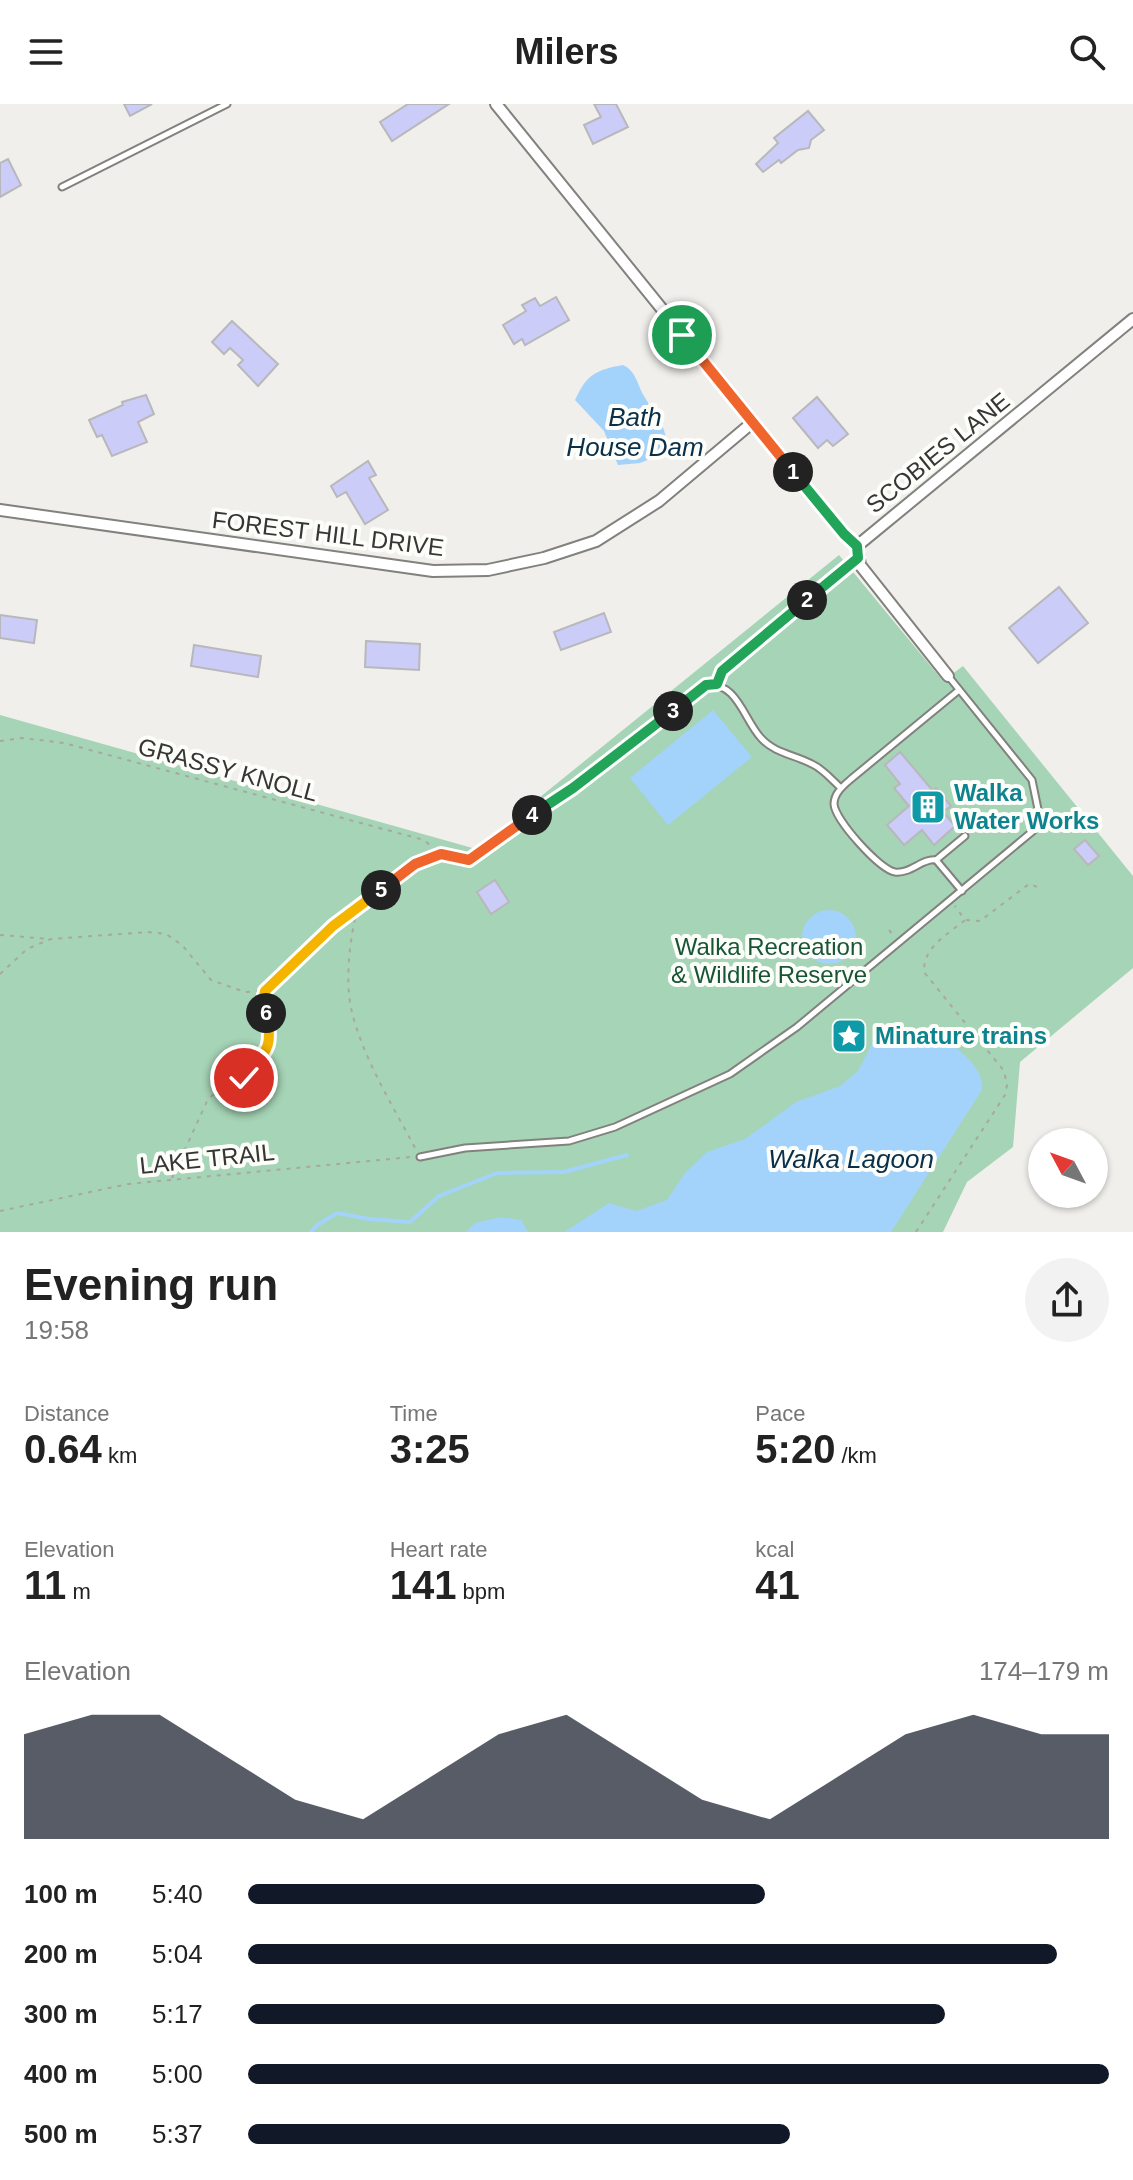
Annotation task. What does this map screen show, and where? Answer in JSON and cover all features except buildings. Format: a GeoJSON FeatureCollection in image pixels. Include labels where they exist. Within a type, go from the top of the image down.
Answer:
{"type":"FeatureCollection","features":[{"type":"Feature","properties":{"kind":"street"},"geometry":{"type":"LineString","coordinates":[[496,104],[844,534],[857,546]]}},
{"type":"Feature","properties":{"kind":"street","name":"SCOBIES LANE"},"geometry":{"type":"LineString","coordinates":[[948,676],[860,565],[857,546],[1133,319]]}},
{"type":"Feature","properties":{"kind":"street","name":"FOREST HILL DRIVE"},"geometry":{"type":"LineString","coordinates":[[0,510],[433,571],[488,570],[544,558],[596,541],[659,501],[753,422]]}},
{"type":"Feature","properties":{"kind":"lane"},"geometry":{"type":"LineString","coordinates":[[62,187],[227,104]]}},
{"type":"Feature","properties":{"kind":"lane"},"geometry":{"type":"LineString","coordinates":[[420,1157],[465,1148],[569,1141],[615,1127],[719,1079],[797,1027],[1033,831],[1040,819],[1032,780],[948,676]]}},
{"type":"Feature","properties":{"kind":"lane"},"geometry":{"type":"LineString","coordinates":[[573,788],[706,685],[717,684],[742,707],[759,737],[772,748],[815,765],[841,788]]}},
{"type":"Feature","properties":{"kind":"lane"},"geometry":{"type":"LineString","coordinates":[[959,690],[841,788],[834,805],[838,816],[883,867],[897,872],[912,869],[930,859],[936,860],[962,891]]}},
{"type":"Feature","properties":{"kind":"lane"},"geometry":{"type":"LineString","coordinates":[[936,860],[965,836]]}},
{"type":"Feature","properties":{"kind":"path"},"geometry":{"type":"LineString","coordinates":[[717,684],[722,671],[858,558]]}},
{"type":"Feature","properties":{"kind":"path","name":"GRASSY KNOLL"},"geometry":{"type":"LineString","coordinates":[[0,741],[22,738],[64,743],[424,840],[441,854]]}},
{"type":"Feature","properties":{"kind":"path"},"geometry":{"type":"LineString","coordinates":[[171,1179],[208,1099],[218,1089],[244,1078],[269,1046],[271,1035],[263,999],[265,991],[333,926],[415,864],[441,854],[469,860],[573,788]]}},
{"type":"Feature","properties":{"kind":"path"},"geometry":{"type":"LineString","coordinates":[[916,1232],[1005,1095],[1007,1085],[1004,1071],[924,972],[924,959],[930,949],[965,920],[980,921],[1029,884],[1040,888]]}},
{"type":"Feature","properties":{"kind":"path"},"geometry":{"type":"LineString","coordinates":[[951,901],[965,920]]}},
{"type":"Feature","properties":{"kind":"path"},"geometry":{"type":"LineString","coordinates":[[357,909],[349,962],[351,1006],[363,1046],[420,1157]]}},
{"type":"Feature","properties":{"kind":"path"},"geometry":{"type":"LineString","coordinates":[[0,935],[51,939],[148,932],[166,934],[182,945],[211,980],[245,992],[265,991]]}},
{"type":"Feature","properties":{"kind":"path"},"geometry":{"type":"LineString","coordinates":[[0,974],[27,949],[51,939]]}},
{"type":"Feature","properties":{"kind":"path","name":"LAKE TRAIL"},"geometry":{"type":"LineString","coordinates":[[0,1211],[128,1184],[420,1157]]}},
{"type":"Feature","properties":{"kind":"green space","name":"Walka Recreation & Wildlife Reserve"},"geometry":{"type":"Polygon","coordinates":[[[839,555],[943,681],[963,666],[1133,876],[1133,968],[1020,1062],[1013,1147],[967,1182],[943,1232],[0,1232],[0,715],[476,849],[839,555]]]}},
{"type":"Feature","properties":{"kind":"water","name":"Bath House Dam"},"geometry":{"type":"Polygon","coordinates":[[[623,365],[634,374],[661,423],[666,445],[665,453],[640,463],[618,465],[604,431],[575,400],[593,375],[623,365]]]}},
{"type":"Feature","properties":{"kind":"water"},"geometry":{"type":"Polygon","coordinates":[[[713,710],[752,757],[668,825],[630,778],[713,710]]]}},
{"type":"Feature","properties":{"kind":"water"},"geometry":{"type":"Polygon","coordinates":[[[829,910],[848,918],[856,937],[848,956],[829,964],[810,956],[802,937],[810,918],[829,910]]]}},
{"type":"Feature","properties":{"kind":"water","name":"Walka Lagoon"},"geometry":{"type":"Polygon","coordinates":[[[889,1031],[913,1043],[931,1039],[949,1044],[973,1065],[982,1082],[982,1090],[891,1232],[564,1232],[609,1203],[636,1211],[667,1200],[685,1173],[707,1152],[745,1139],[796,1102],[840,1086],[858,1071],[876,1036],[889,1031]]]}},
{"type":"Feature","properties":{"kind":"water"},"geometry":{"type":"Polygon","coordinates":[[[501,1217],[521,1220],[528,1232],[466,1232],[475,1223],[501,1217]]]}},
{"type":"Feature","properties":{"kind":"waterway"},"geometry":{"type":"LineString","coordinates":[[311,1232],[337,1213],[410,1222],[439,1196],[497,1173],[564,1172],[627,1155]]}},
{"type":"Feature","properties":{"kind":"place","name":"Walka Water Works"},"geometry":{"type":"Point","coordinates":[928,807]}},
{"type":"Feature","properties":{"kind":"place","name":"Minature trains"},"geometry":{"type":"Point","coordinates":[849,1036]}},
{"type":"Feature","properties":{"kind":"route"},"geometry":{"type":"LineString","coordinates":[[244,1078],[269,1046],[271,1035],[263,999],[265,991],[333,926],[415,864],[441,854],[469,860],[573,788],[706,685],[717,684],[722,671],[858,558],[857,546],[682,335]]}}]}
